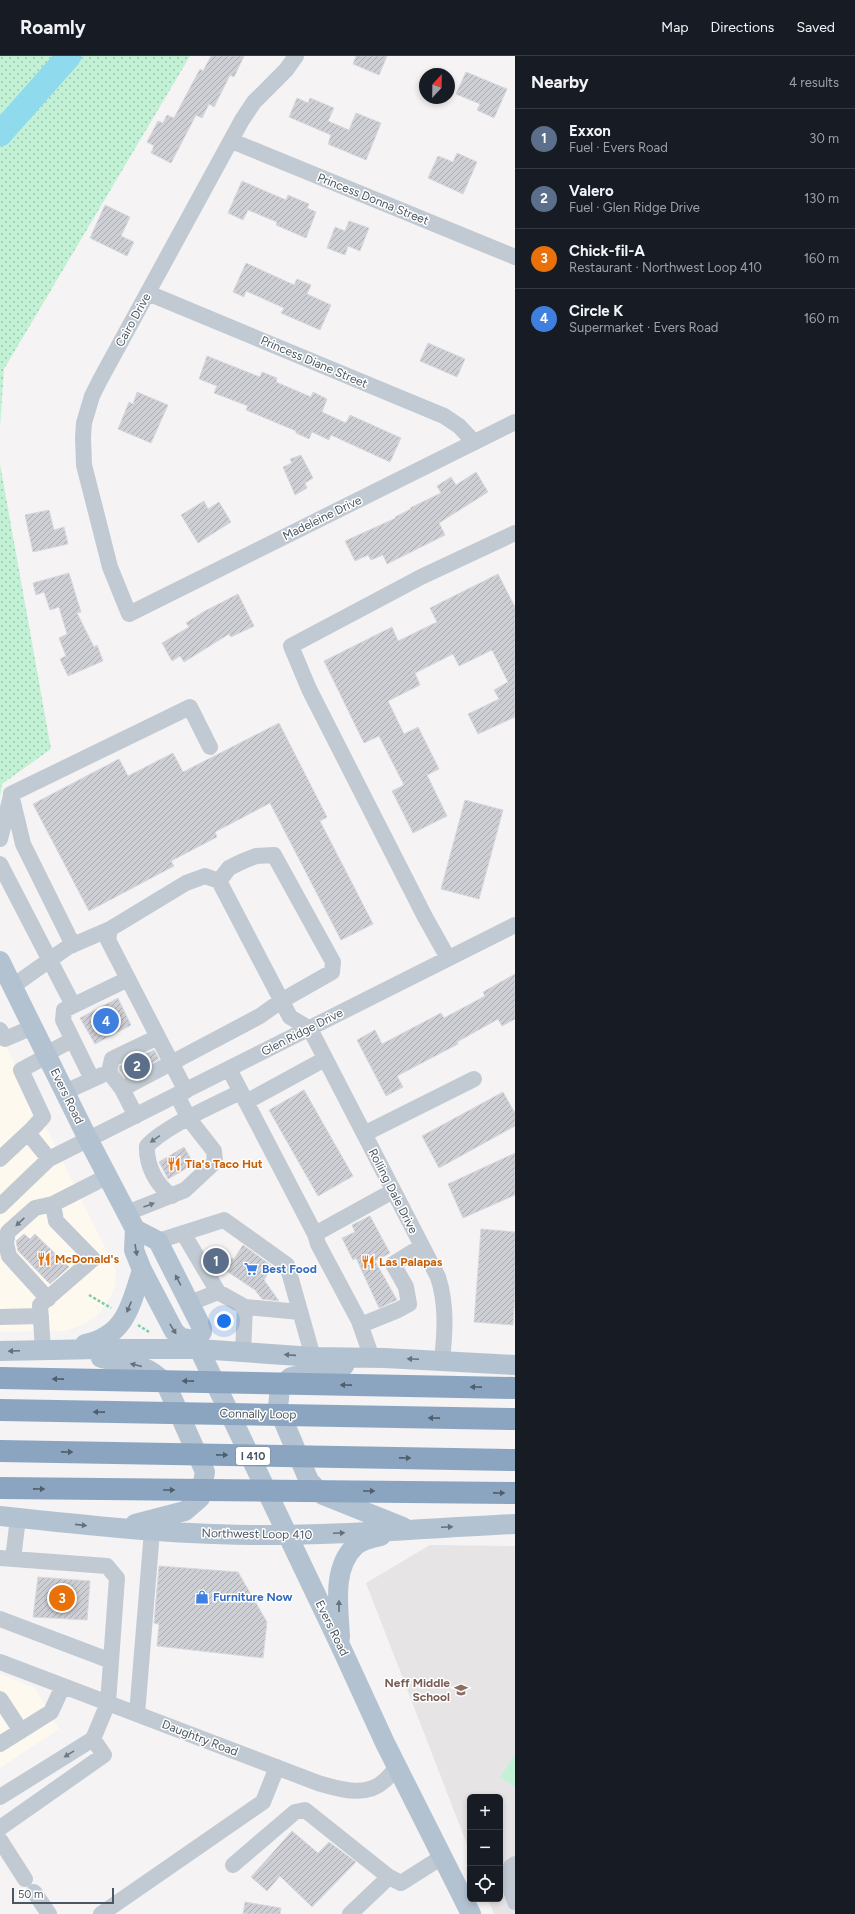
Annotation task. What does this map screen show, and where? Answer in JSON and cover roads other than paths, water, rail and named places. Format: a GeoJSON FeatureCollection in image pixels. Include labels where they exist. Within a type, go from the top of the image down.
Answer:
{"type":"FeatureCollection","features":[{"type":"Feature","properties":{"kind":"highway"},"geometry":{"type":"LineString","coordinates":[[0,1378],[515,1388]]}},
{"type":"Feature","properties":{"kind":"highway","name":"Connally Loop"},"geometry":{"type":"LineString","coordinates":[[0,1410],[515,1419]]}},
{"type":"Feature","properties":{"kind":"highway","name":"I 410"},"geometry":{"type":"LineString","coordinates":[[0,1451],[515,1460]]}},
{"type":"Feature","properties":{"kind":"highway"},"geometry":{"type":"LineString","coordinates":[[0,1488],[515,1493]]}},
{"type":"Feature","properties":{"kind":"main road","name":"Evers Road"},"geometry":{"type":"LineString","coordinates":[[5,976],[33,1027],[88,1140],[131,1221]]}},
{"type":"Feature","properties":{"kind":"main road"},"geometry":{"type":"LineString","coordinates":[[131,1221],[158,1241],[202,1328],[198,1345]]}},
{"type":"Feature","properties":{"kind":"main road"},"geometry":{"type":"LineString","coordinates":[[131,1221],[134,1250],[142,1270],[174,1331],[181,1338],[198,1345]]}},
{"type":"Feature","properties":{"kind":"main road"},"geometry":{"type":"LineString","coordinates":[[50,1350],[91,1343],[110,1335],[121,1324],[130,1307],[142,1270]]}},
{"type":"Feature","properties":{"kind":"main road","name":"Evers Road"},"geometry":{"type":"LineString","coordinates":[[198,1345],[286,1535],[340,1645],[397,1767],[471,1914]]}},
{"type":"Feature","properties":{"kind":"main road"},"geometry":{"type":"LineString","coordinates":[[0,1351],[198,1345],[243,1352],[313,1357],[379,1358],[515,1365]]}},
{"type":"Feature","properties":{"kind":"main road"},"geometry":{"type":"LineString","coordinates":[[50,1350],[140,1365],[156,1374],[166,1384],[205,1472],[200,1498],[185,1511],[118,1528]]}},
{"type":"Feature","properties":{"kind":"main road"},"geometry":{"type":"LineString","coordinates":[[379,1358],[291,1378],[280,1387],[278,1408],[309,1481],[323,1495],[408,1529]]}},
{"type":"Feature","properties":{"kind":"main road","name":"Northwest Loop 410"},"geometry":{"type":"LineString","coordinates":[[9,1517],[152,1531],[286,1535],[515,1524]]}},
{"type":"Feature","properties":{"kind":"main road"},"geometry":{"type":"LineString","coordinates":[[340,1645],[339,1582],[343,1565],[348,1555],[356,1546],[367,1539],[408,1529]]}},
{"type":"Feature","properties":{"kind":"street","name":"Cairo Drive"},"geometry":{"type":"LineString","coordinates":[[129,614],[110,568],[84,465],[83,437],[88,409],[92,396],[232,141],[242,120],[254,102],[286,70],[296,56]]}},
{"type":"Feature","properties":{"kind":"street","name":"Princess Donna Street"},"geometry":{"type":"LineString","coordinates":[[232,141],[515,257]]}},
{"type":"Feature","properties":{"kind":"street","name":"Princess Diane Street"},"geometry":{"type":"LineString","coordinates":[[148,293],[444,416],[459,426],[474,442]]}},
{"type":"Feature","properties":{"kind":"street","name":"Madeleine Drive"},"geometry":{"type":"LineString","coordinates":[[129,614],[515,422]]}},
{"type":"Feature","properties":{"kind":"street"},"geometry":{"type":"LineString","coordinates":[[448,958],[424,917],[341,753],[309,689],[291,646],[421,577],[515,534]]}},
{"type":"Feature","properties":{"kind":"street"},"geometry":{"type":"LineString","coordinates":[[11,794],[190,707],[210,747]]}},
{"type":"Feature","properties":{"kind":"street"},"geometry":{"type":"LineString","coordinates":[[0,839],[11,794]]}},
{"type":"Feature","properties":{"kind":"street"},"geometry":{"type":"LineString","coordinates":[[11,794],[23,844],[73,945]]}},
{"type":"Feature","properties":{"kind":"street"},"geometry":{"type":"LineString","coordinates":[[65,1092],[109,1072],[172,1064],[260,1016],[282,1001],[332,972],[333,962],[274,855],[256,856],[241,862],[229,868],[219,881]]}},
{"type":"Feature","properties":{"kind":"street"},"geometry":{"type":"LineString","coordinates":[[0,864],[73,1005]]}},
{"type":"Feature","properties":{"kind":"street"},"geometry":{"type":"LineString","coordinates":[[5,976],[50,960],[73,945],[110,929],[186,883],[205,876],[219,881],[290,1017],[310,1028]]}},
{"type":"Feature","properties":{"kind":"street","name":"Glen Ridge Drive"},"geometry":{"type":"LineString","coordinates":[[0,1206],[49,1159],[515,924]]}},
{"type":"Feature","properties":{"kind":"street"},"geometry":{"type":"LineString","coordinates":[[110,929],[108,940],[172,1064],[189,1119],[214,1151],[215,1162],[184,1190],[131,1221]]}},
{"type":"Feature","properties":{"kind":"street"},"geometry":{"type":"LineString","coordinates":[[92,1079],[63,1020],[64,1010],[128,979]]}},
{"type":"Feature","properties":{"kind":"street"},"geometry":{"type":"LineString","coordinates":[[0,1030],[5,1038],[33,1027]]}},
{"type":"Feature","properties":{"kind":"street","name":"Rolling Dale Drive"},"geometry":{"type":"LineString","coordinates":[[310,1028],[438,1277],[443,1293],[445,1332],[442,1361]]}},
{"type":"Feature","properties":{"kind":"street"},"geometry":{"type":"LineString","coordinates":[[136,1116],[135,1068],[158,1037]]}},
{"type":"Feature","properties":{"kind":"street"},"geometry":{"type":"LineString","coordinates":[[0,1159],[43,1117],[21,1070],[72,1040]]}},
{"type":"Feature","properties":{"kind":"street"},"geometry":{"type":"LineString","coordinates":[[109,1072],[112,1059],[135,1068]]}},
{"type":"Feature","properties":{"kind":"street"},"geometry":{"type":"LineString","coordinates":[[172,1196],[165,1192],[148,1165],[146,1146],[152,1140],[189,1119],[243,1097],[325,1059]]}},
{"type":"Feature","properties":{"kind":"street"},"geometry":{"type":"LineString","coordinates":[[229,1069],[315,1234],[318,1244],[379,1358]]}},
{"type":"Feature","properties":{"kind":"street"},"geometry":{"type":"LineString","coordinates":[[364,1134],[474,1079]]}},
{"type":"Feature","properties":{"kind":"street"},"geometry":{"type":"LineString","coordinates":[[28,1133],[49,1159]]}},
{"type":"Feature","properties":{"kind":"street"},"geometry":{"type":"LineString","coordinates":[[48,1299],[9,1256],[6,1243],[8,1232],[35,1208],[53,1204],[108,1176]]}},
{"type":"Feature","properties":{"kind":"street"},"geometry":{"type":"LineString","coordinates":[[315,1234],[393,1190]]}},
{"type":"Feature","properties":{"kind":"street"},"geometry":{"type":"LineString","coordinates":[[50,1350],[41,1316],[40,1306],[92,1259],[56,1221],[53,1204]]}},
{"type":"Feature","properties":{"kind":"street"},"geometry":{"type":"LineString","coordinates":[[158,1241],[224,1220],[287,1265],[313,1357]]}},
{"type":"Feature","properties":{"kind":"street"},"geometry":{"type":"LineString","coordinates":[[183,1233],[218,1292],[245,1307],[300,1312]]}},
{"type":"Feature","properties":{"kind":"street"},"geometry":{"type":"LineString","coordinates":[[361,1325],[409,1304],[406,1287],[393,1264],[422,1246]]}},
{"type":"Feature","properties":{"kind":"street"},"geometry":{"type":"LineString","coordinates":[[190,1303],[218,1292]]}},
{"type":"Feature","properties":{"kind":"street"},"geometry":{"type":"LineString","coordinates":[[243,1352],[245,1307]]}},
{"type":"Feature","properties":{"kind":"street"},"geometry":{"type":"LineString","coordinates":[[0,1317],[41,1316]]}},
{"type":"Feature","properties":{"kind":"street"},"geometry":{"type":"LineString","coordinates":[[0,1797],[93,1739],[108,1703],[117,1578],[107,1566],[7,1559],[9,1517]]}},
{"type":"Feature","properties":{"kind":"street"},"geometry":{"type":"LineString","coordinates":[[137,1714],[152,1531]]}},
{"type":"Feature","properties":{"kind":"street"},"geometry":{"type":"LineString","coordinates":[[0,1619],[111,1661]]}},
{"type":"Feature","properties":{"kind":"street","name":"Daughtry Road"},"geometry":{"type":"LineString","coordinates":[[0,1662],[318,1783],[347,1791],[370,1789],[377,1786],[384,1782],[397,1767]]}},
{"type":"Feature","properties":{"kind":"street"},"geometry":{"type":"LineString","coordinates":[[0,1744],[51,1712],[63,1686]]}},
{"type":"Feature","properties":{"kind":"street"},"geometry":{"type":"LineString","coordinates":[[0,1699],[21,1731]]}},
{"type":"Feature","properties":{"kind":"street"},"geometry":{"type":"LineString","coordinates":[[0,1828],[104,1755],[93,1739]]}},
{"type":"Feature","properties":{"kind":"street"},"geometry":{"type":"LineString","coordinates":[[101,1914],[263,1802],[277,1767]]}},
{"type":"Feature","properties":{"kind":"street"},"geometry":{"type":"LineString","coordinates":[[233,1865],[295,1812],[305,1810],[389,1877],[401,1883],[442,1856]]}},
{"type":"Feature","properties":{"kind":"street"},"geometry":{"type":"LineString","coordinates":[[0,1840],[49,1914]]}},
{"type":"Feature","properties":{"kind":"street"},"geometry":{"type":"LineString","coordinates":[[515,1864],[511,1866],[506,1876],[515,1902]]}},
{"type":"Feature","properties":{"kind":"street"},"geometry":{"type":"LineString","coordinates":[[350,1914],[389,1877]]}},
{"type":"Feature","properties":{"kind":"waterway"},"geometry":{"type":"LineString","coordinates":[[0,134],[69,56]]}},
{"type":"Feature","properties":{"kind":"tunnel"},"geometry":{"type":"LineString","coordinates":[[140,1056],[147,1070]]}},
{"type":"Feature","properties":{"kind":"tunnel"},"geometry":{"type":"LineString","coordinates":[[126,1063],[133,1077]]}},
{"type":"Feature","properties":{"kind":"place","name":"Circle K"},"geometry":{"type":"Point","coordinates":[106,1021]}},
{"type":"Feature","properties":{"kind":"place","name":"Valero"},"geometry":{"type":"Point","coordinates":[137,1066]}},
{"type":"Feature","properties":{"kind":"place","name":"Tia's Taco Hut"},"geometry":{"type":"Point","coordinates":[174,1164]}},
{"type":"Feature","properties":{"kind":"place","name":"McDonald's"},"geometry":{"type":"Point","coordinates":[44,1259]}},
{"type":"Feature","properties":{"kind":"place","name":"Exxon"},"geometry":{"type":"Point","coordinates":[216,1261]}},
{"type":"Feature","properties":{"kind":"place","name":"Las Palapas"},"geometry":{"type":"Point","coordinates":[368,1262]}},
{"type":"Feature","properties":{"kind":"place","name":"Best Food"},"geometry":{"type":"Point","coordinates":[251,1269]}},
{"type":"Feature","properties":{"kind":"place","name":"Furniture Now"},"geometry":{"type":"Point","coordinates":[202,1597]}},
{"type":"Feature","properties":{"kind":"place","name":"Chick-fil-A"},"geometry":{"type":"Point","coordinates":[62,1598]}},
{"type":"Feature","properties":{"kind":"place","name":"Neff Middle School"},"geometry":{"type":"Point","coordinates":[461,1690]}}]}
